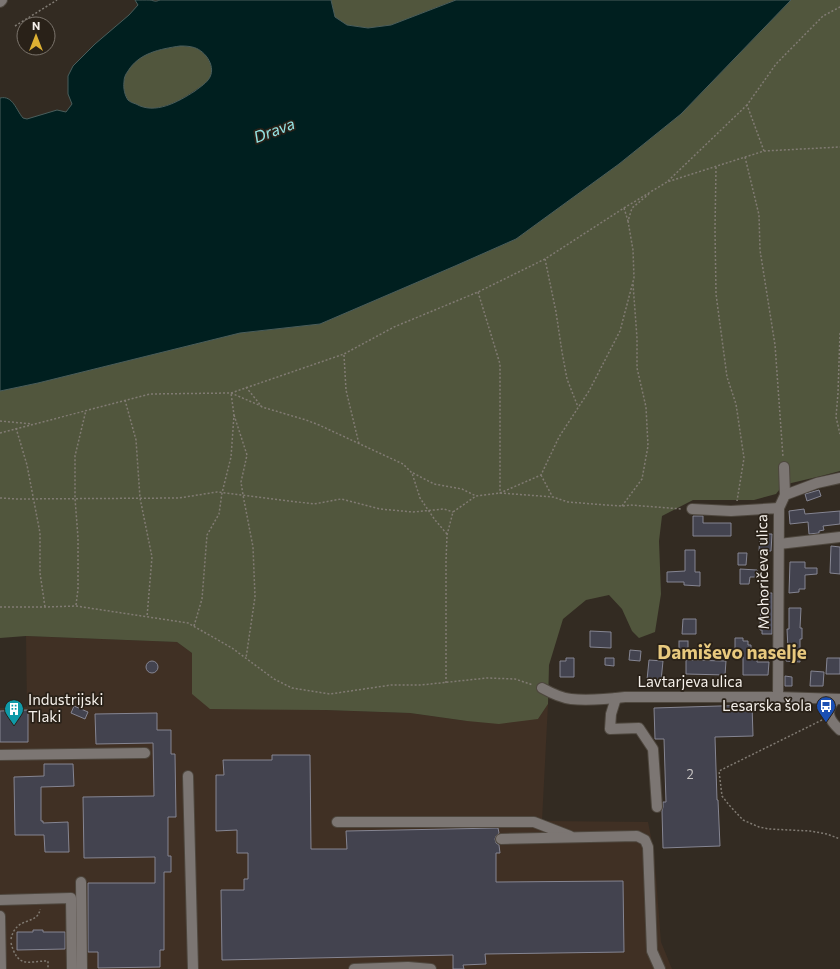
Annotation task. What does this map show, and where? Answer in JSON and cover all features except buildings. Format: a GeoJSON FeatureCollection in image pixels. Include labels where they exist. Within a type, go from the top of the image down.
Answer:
{"type":"FeatureCollection","features":[{"type":"Feature","properties":{"kind":"street"},"geometry":{"type":"LineString","coordinates":[[780,508],[785,495],[784,467]]}},
{"type":"Feature","properties":{"kind":"street"},"geometry":{"type":"LineString","coordinates":[[785,495],[816,483],[840,478]]}},
{"type":"Feature","properties":{"kind":"street","name":"Mohoričeva ulica"},"geometry":{"type":"LineString","coordinates":[[692,509],[735,510],[780,508],[778,697]]}},
{"type":"Feature","properties":{"kind":"street"},"geometry":{"type":"LineString","coordinates":[[779,544],[840,537]]}},
{"type":"Feature","properties":{"kind":"street","name":"Lavtarjeva ulica"},"geometry":{"type":"LineString","coordinates":[[542,688],[554,695],[571,700],[605,700],[625,697],[778,697],[838,699]]}},
{"type":"Feature","properties":{"kind":"street"},"geometry":{"type":"LineString","coordinates":[[616,698],[610,714],[610,729],[639,728],[653,749],[657,807]]}},
{"type":"Feature","properties":{"kind":"street"},"geometry":{"type":"LineString","coordinates":[[838,699],[831,704],[829,716],[840,730]]}},
{"type":"Feature","properties":{"kind":"street"},"geometry":{"type":"LineString","coordinates":[[0,755],[145,753]]}},
{"type":"Feature","properties":{"kind":"street"},"geometry":{"type":"LineString","coordinates":[[188,776],[192,969]]}},
{"type":"Feature","properties":{"kind":"street"},"geometry":{"type":"LineString","coordinates":[[337,822],[534,822],[575,838]]}},
{"type":"Feature","properties":{"kind":"street"},"geometry":{"type":"LineString","coordinates":[[501,839],[637,836],[645,840],[648,847],[652,951],[660,969]]}},
{"type":"Feature","properties":{"kind":"street"},"geometry":{"type":"LineString","coordinates":[[81,882],[82,969]]}},
{"type":"Feature","properties":{"kind":"street"},"geometry":{"type":"LineString","coordinates":[[0,900],[71,898],[72,969]]}},
{"type":"Feature","properties":{"kind":"street"},"geometry":{"type":"LineString","coordinates":[[0,916],[1,969]]}},
{"type":"Feature","properties":{"kind":"street"},"geometry":{"type":"LineString","coordinates":[[354,969],[408,967],[432,969]]}},
{"type":"Feature","properties":{"kind":"path"},"geometry":{"type":"LineString","coordinates":[[15,26],[57,0]]}},
{"type":"Feature","properties":{"kind":"path"},"geometry":{"type":"LineString","coordinates":[[666,182],[747,105],[776,64],[823,16],[840,7]]}},
{"type":"Feature","properties":{"kind":"path"},"geometry":{"type":"LineString","coordinates":[[747,105],[764,151]]}},
{"type":"Feature","properties":{"kind":"path"},"geometry":{"type":"LineString","coordinates":[[0,432],[150,394],[232,392],[344,354],[394,327],[478,292],[545,259],[666,182],[764,151],[840,147]]}},
{"type":"Feature","properties":{"kind":"path"},"geometry":{"type":"LineString","coordinates":[[745,157],[759,215],[760,250],[776,345],[784,467]]}},
{"type":"Feature","properties":{"kind":"path"},"geometry":{"type":"LineString","coordinates":[[716,167],[716,294],[726,376],[736,404],[744,458],[735,510]]}},
{"type":"Feature","properties":{"kind":"path"},"geometry":{"type":"LineString","coordinates":[[628,222],[632,208],[652,190]]}},
{"type":"Feature","properties":{"kind":"path"},"geometry":{"type":"LineString","coordinates":[[500,493],[541,475],[559,437],[590,391],[620,331],[634,278],[633,250],[624,208]]}},
{"type":"Feature","properties":{"kind":"path"},"geometry":{"type":"LineString","coordinates":[[545,259],[556,312],[567,379],[578,408]]}},
{"type":"Feature","properties":{"kind":"path"},"geometry":{"type":"LineString","coordinates":[[622,506],[642,479],[648,446],[646,407],[637,368],[637,338],[632,283]]}},
{"type":"Feature","properties":{"kind":"path"},"geometry":{"type":"LineString","coordinates":[[478,292],[500,364],[500,493]]}},
{"type":"Feature","properties":{"kind":"path"},"geometry":{"type":"LineString","coordinates":[[840,333],[839,395],[836,417],[840,434]]}},
{"type":"Feature","properties":{"kind":"path"},"geometry":{"type":"LineString","coordinates":[[344,354],[346,390],[359,444]]}},
{"type":"Feature","properties":{"kind":"path"},"geometry":{"type":"LineString","coordinates":[[246,387],[262,407]]}},
{"type":"Feature","properties":{"kind":"path"},"geometry":{"type":"LineString","coordinates":[[232,392],[262,407],[319,425],[403,464],[412,473],[434,484],[462,489],[476,496]]}},
{"type":"Feature","properties":{"kind":"path"},"geometry":{"type":"LineString","coordinates":[[194,626],[202,599],[207,535],[219,514],[222,493],[231,457],[234,415],[232,392]]}},
{"type":"Feature","properties":{"kind":"path"},"geometry":{"type":"LineString","coordinates":[[125,400],[136,440],[140,498],[152,557],[147,616]]}},
{"type":"Feature","properties":{"kind":"path"},"geometry":{"type":"LineString","coordinates":[[76,606],[78,590],[78,538],[75,498],[75,456],[86,410]]}},
{"type":"Feature","properties":{"kind":"path"},"geometry":{"type":"LineString","coordinates":[[234,415],[247,455],[241,482],[253,547],[255,597],[246,659]]}},
{"type":"Feature","properties":{"kind":"path"},"geometry":{"type":"LineString","coordinates":[[0,421],[33,424]]}},
{"type":"Feature","properties":{"kind":"path"},"geometry":{"type":"LineString","coordinates":[[16,428],[27,465],[40,534],[40,573],[45,607]]}},
{"type":"Feature","properties":{"kind":"path"},"geometry":{"type":"LineString","coordinates":[[412,473],[420,498],[428,511],[447,535]]}},
{"type":"Feature","properties":{"kind":"path"},"geometry":{"type":"LineString","coordinates":[[541,475],[553,497]]}},
{"type":"Feature","properties":{"kind":"path"},"geometry":{"type":"LineString","coordinates":[[0,498],[179,498],[217,492],[314,504],[341,499],[380,510],[413,512],[444,509],[453,512]]}},
{"type":"Feature","properties":{"kind":"path"},"geometry":{"type":"LineString","coordinates":[[446,683],[447,535],[453,512],[476,496],[500,493],[553,497],[568,502],[692,509]]}},
{"type":"Feature","properties":{"kind":"path"},"geometry":{"type":"LineString","coordinates":[[0,607],[76,606],[188,623],[232,648],[274,679],[292,688],[330,694],[391,685],[421,685],[487,678],[515,679],[542,688]]}},
{"type":"Feature","properties":{"kind":"path"},"geometry":{"type":"LineString","coordinates":[[829,716],[719,771],[722,796],[743,820],[759,827],[769,829],[810,831],[828,834],[840,839]]}},
{"type":"Feature","properties":{"kind":"path"},"geometry":{"type":"LineString","coordinates":[[40,899],[40,912],[38,916],[34,919],[19,924],[12,933],[11,944],[17,956],[22,961],[27,963],[48,961],[48,969]]}},
{"type":"Feature","properties":{"kind":"shaded area"},"geometry":{"type":"Polygon","coordinates":[[[26,636],[177,642],[192,653],[192,694],[325,710],[410,713],[467,721],[538,719],[548,704],[542,821],[648,822],[654,852],[661,942],[672,969],[0,969],[0,708],[27,707],[26,636]]]}},
{"type":"Feature","properties":{"kind":"green space"},"geometry":{"type":"Polygon","coordinates":[[[331,0],[455,0],[391,25],[368,28],[347,25],[335,17],[331,0]]]}},
{"type":"Feature","properties":{"kind":"green space"},"geometry":{"type":"Polygon","coordinates":[[[791,0],[840,0],[840,471],[783,485],[776,494],[754,500],[693,500],[662,516],[659,541],[661,594],[655,632],[639,638],[632,631],[622,609],[609,595],[586,600],[563,619],[549,665],[548,704],[538,719],[499,724],[410,713],[325,710],[210,709],[192,694],[192,653],[177,642],[26,636],[0,638],[0,391],[240,333],[320,324],[516,239],[619,164],[681,114],[791,0]]]}},
{"type":"Feature","properties":{"kind":"green space"},"geometry":{"type":"Polygon","coordinates":[[[180,46],[196,48],[205,54],[211,68],[210,77],[207,81],[174,103],[158,108],[143,107],[128,100],[124,89],[124,79],[132,65],[144,56],[157,50],[180,46]]]}},
{"type":"Feature","properties":{"kind":"water","name":"Drava"},"geometry":{"type":"Polygon","coordinates":[[[135,0],[331,0],[335,17],[347,25],[368,28],[391,25],[456,0],[791,0],[681,114],[619,164],[516,239],[320,324],[240,333],[0,391],[0,98],[11,101],[23,118],[27,119],[57,110],[66,112],[72,104],[68,94],[68,76],[73,66],[138,5],[135,0]],[[182,46],[158,50],[144,56],[133,65],[124,79],[124,89],[128,100],[143,107],[159,108],[174,103],[195,91],[207,81],[211,72],[208,58],[196,48],[182,46]]]}},
{"type":"Feature","properties":{"kind":"place","name":"Lesarska šola"},"geometry":{"type":"Point","coordinates":[826,723]}},
{"type":"Feature","properties":{"kind":"place","name":"Industrijski Tlaki"},"geometry":{"type":"Point","coordinates":[14,726]}},
{"type":"Feature","properties":{"kind":"district","name":"Damiševo naselje"},"geometry":{"type":"Point","coordinates":[732,652]}}]}
